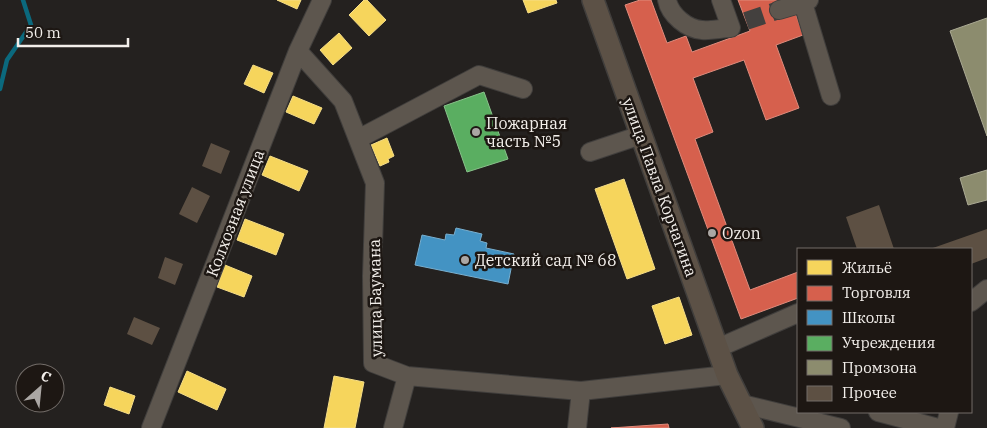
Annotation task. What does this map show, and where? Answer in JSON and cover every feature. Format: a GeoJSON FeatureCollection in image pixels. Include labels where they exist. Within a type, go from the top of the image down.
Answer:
{"type":"FeatureCollection","features":[{"type":"Feature","properties":{"kind":"main road","name":"улица Павла Корчагина"},"geometry":{"type":"LineString","coordinates":[[593,0],[727,374],[753,428]]}},
{"type":"Feature","properties":{"kind":"street","name":"Колхозная улица"},"geometry":{"type":"LineString","coordinates":[[151,428],[298,51],[322,0]]}},
{"type":"Feature","properties":{"kind":"street"},"geometry":{"type":"LineString","coordinates":[[667,0],[669,8],[685,24],[702,30],[738,25],[721,0]]}},
{"type":"Feature","properties":{"kind":"street"},"geometry":{"type":"LineString","coordinates":[[779,10],[806,2],[831,96]]}},
{"type":"Feature","properties":{"kind":"street","name":"улица Баумана"},"geometry":{"type":"LineString","coordinates":[[298,51],[343,101],[374,183],[373,363],[407,376],[581,391],[727,374]]}},
{"type":"Feature","properties":{"kind":"street"},"geometry":{"type":"LineString","coordinates":[[358,139],[479,75],[523,89]]}},
{"type":"Feature","properties":{"kind":"street"},"geometry":{"type":"LineString","coordinates":[[590,152],[642,135]]}},
{"type":"Feature","properties":{"kind":"street"},"geometry":{"type":"LineString","coordinates":[[972,301],[987,289]]}},
{"type":"Feature","properties":{"kind":"street"},"geometry":{"type":"LineString","coordinates":[[718,348],[797,313]]}},
{"type":"Feature","properties":{"kind":"street"},"geometry":{"type":"LineString","coordinates":[[393,428],[407,376]]}},
{"type":"Feature","properties":{"kind":"street"},"geometry":{"type":"LineString","coordinates":[[577,428],[581,391]]}},
{"type":"Feature","properties":{"kind":"street"},"geometry":{"type":"LineString","coordinates":[[742,404],[841,428]]}},
{"type":"Feature","properties":{"kind":"street"},"geometry":{"type":"LineString","coordinates":[[882,413],[938,428]]}},
{"type":"Feature","properties":{"kind":"street"},"geometry":{"type":"LineString","coordinates":[[945,428],[949,413]]}},
{"type":"Feature","properties":{"kind":"building: Жильё"},"geometry":{"type":"Polygon","coordinates":[[[277,0],[301,0],[297,9],[277,0]]]}},
{"type":"Feature","properties":{"kind":"building: Жильё"},"geometry":{"type":"Polygon","coordinates":[[[364,0],[367,0],[386,20],[369,36],[349,15],[364,0]]]}},
{"type":"Feature","properties":{"kind":"building: Жильё"},"geometry":{"type":"Polygon","coordinates":[[[523,0],[556,0],[557,3],[528,13],[523,0]]]}},
{"type":"Feature","properties":{"kind":"building: Жильё"},"geometry":{"type":"Polygon","coordinates":[[[339,33],[352,48],[333,65],[320,50],[339,33]]]}},
{"type":"Feature","properties":{"kind":"building: Жильё"},"geometry":{"type":"Polygon","coordinates":[[[253,65],[273,73],[264,93],[244,84],[253,65]]]}},
{"type":"Feature","properties":{"kind":"building: Жильё"},"geometry":{"type":"Polygon","coordinates":[[[293,96],[322,108],[314,124],[286,112],[293,96]]]}},
{"type":"Feature","properties":{"kind":"building: Жильё"},"geometry":{"type":"Polygon","coordinates":[[[387,138],[394,156],[388,159],[389,162],[380,166],[371,145],[387,138]]]}},
{"type":"Feature","properties":{"kind":"building: Жильё"},"geometry":{"type":"Polygon","coordinates":[[[270,156],[308,171],[299,191],[262,175],[270,156]]]}},
{"type":"Feature","properties":{"kind":"building: Жильё"},"geometry":{"type":"Polygon","coordinates":[[[624,179],[655,269],[627,279],[595,189],[624,179]]]}},
{"type":"Feature","properties":{"kind":"building: Жильё"},"geometry":{"type":"Polygon","coordinates":[[[245,219],[284,234],[276,255],[237,240],[245,219]]]}},
{"type":"Feature","properties":{"kind":"building: Жильё"},"geometry":{"type":"Polygon","coordinates":[[[225,265],[252,276],[244,297],[217,287],[225,265]]]}},
{"type":"Feature","properties":{"kind":"building: Жильё"},"geometry":{"type":"Polygon","coordinates":[[[679,297],[692,335],[665,344],[652,306],[679,297]]]}},
{"type":"Feature","properties":{"kind":"building: Жильё"},"geometry":{"type":"Polygon","coordinates":[[[187,371],[226,389],[217,410],[178,392],[187,371]]]}},
{"type":"Feature","properties":{"kind":"building: Жильё"},"geometry":{"type":"Polygon","coordinates":[[[334,376],[364,382],[355,428],[324,428],[334,376]]]}},
{"type":"Feature","properties":{"kind":"building: Жильё"},"geometry":{"type":"Polygon","coordinates":[[[110,387],[135,396],[129,414],[104,405],[110,387]]]}},
{"type":"Feature","properties":{"kind":"building: Торговля"},"geometry":{"type":"Polygon","coordinates":[[[640,0],[651,0],[667,43],[686,36],[692,52],[750,31],[738,0],[780,0],[776,2],[781,17],[795,12],[803,35],[776,45],[799,108],[766,120],[744,60],[693,78],[713,132],[695,139],[750,290],[797,272],[797,298],[741,319],[625,5],[640,0]]]}},
{"type":"Feature","properties":{"kind":"building: Торговля"},"geometry":{"type":"Polygon","coordinates":[[[668,424],[669,428],[611,428],[668,424]]]}},
{"type":"Feature","properties":{"kind":"building: Школы","name":"Детский сад № 68"},"geometry":{"type":"Polygon","coordinates":[[[456,228],[482,234],[480,241],[487,243],[486,248],[514,254],[508,284],[415,265],[422,235],[445,240],[446,234],[454,235],[456,228]]]}},
{"type":"Feature","properties":{"kind":"building: Учреждения","name":"Пожарная часть №5"},"geometry":{"type":"Polygon","coordinates":[[[484,92],[508,159],[467,172],[444,106],[484,92]]]}},
{"type":"Feature","properties":{"kind":"building: Промзона"},"geometry":{"type":"Polygon","coordinates":[[[987,18],[987,136],[950,31],[987,18]]]}},
{"type":"Feature","properties":{"kind":"building: Промзона"},"geometry":{"type":"Polygon","coordinates":[[[987,170],[987,200],[968,205],[960,178],[987,170]]]}},
{"type":"Feature","properties":{"kind":"building: Прочее"},"geometry":{"type":"Polygon","coordinates":[[[211,143],[230,151],[221,174],[202,166],[211,143]]]}},
{"type":"Feature","properties":{"kind":"building: Прочее"},"geometry":{"type":"Polygon","coordinates":[[[192,187],[210,196],[197,223],[179,214],[192,187]]]}},
{"type":"Feature","properties":{"kind":"building: Прочее"},"geometry":{"type":"Polygon","coordinates":[[[879,205],[894,248],[857,248],[846,217],[879,205]]]}},
{"type":"Feature","properties":{"kind":"building: Прочее"},"geometry":{"type":"Polygon","coordinates":[[[987,229],[987,258],[972,264],[972,248],[933,248],[987,229]]]}},
{"type":"Feature","properties":{"kind":"building: Прочее"},"geometry":{"type":"Polygon","coordinates":[[[165,257],[183,264],[175,285],[158,278],[165,257]]]}},
{"type":"Feature","properties":{"kind":"building: Прочее"},"geometry":{"type":"Polygon","coordinates":[[[134,317],[160,328],[152,345],[127,334],[134,317]]]}},
{"type":"Feature","properties":{"kind":"waterway"},"geometry":{"type":"LineString","coordinates":[[0,89],[7,60],[31,25],[23,0]]}},
{"type":"Feature","properties":{"kind":"tunnel"},"geometry":{"type":"LineString","coordinates":[[746,21],[779,10]]}},
{"type":"Feature","properties":{"kind":"place","name":"Пожарная часть №5"},"geometry":{"type":"Point","coordinates":[476,132]}},
{"type":"Feature","properties":{"kind":"place","name":"Ozon"},"geometry":{"type":"Point","coordinates":[712,233]}},
{"type":"Feature","properties":{"kind":"place","name":"Детский сад № 68"},"geometry":{"type":"Point","coordinates":[465,260]}}]}
